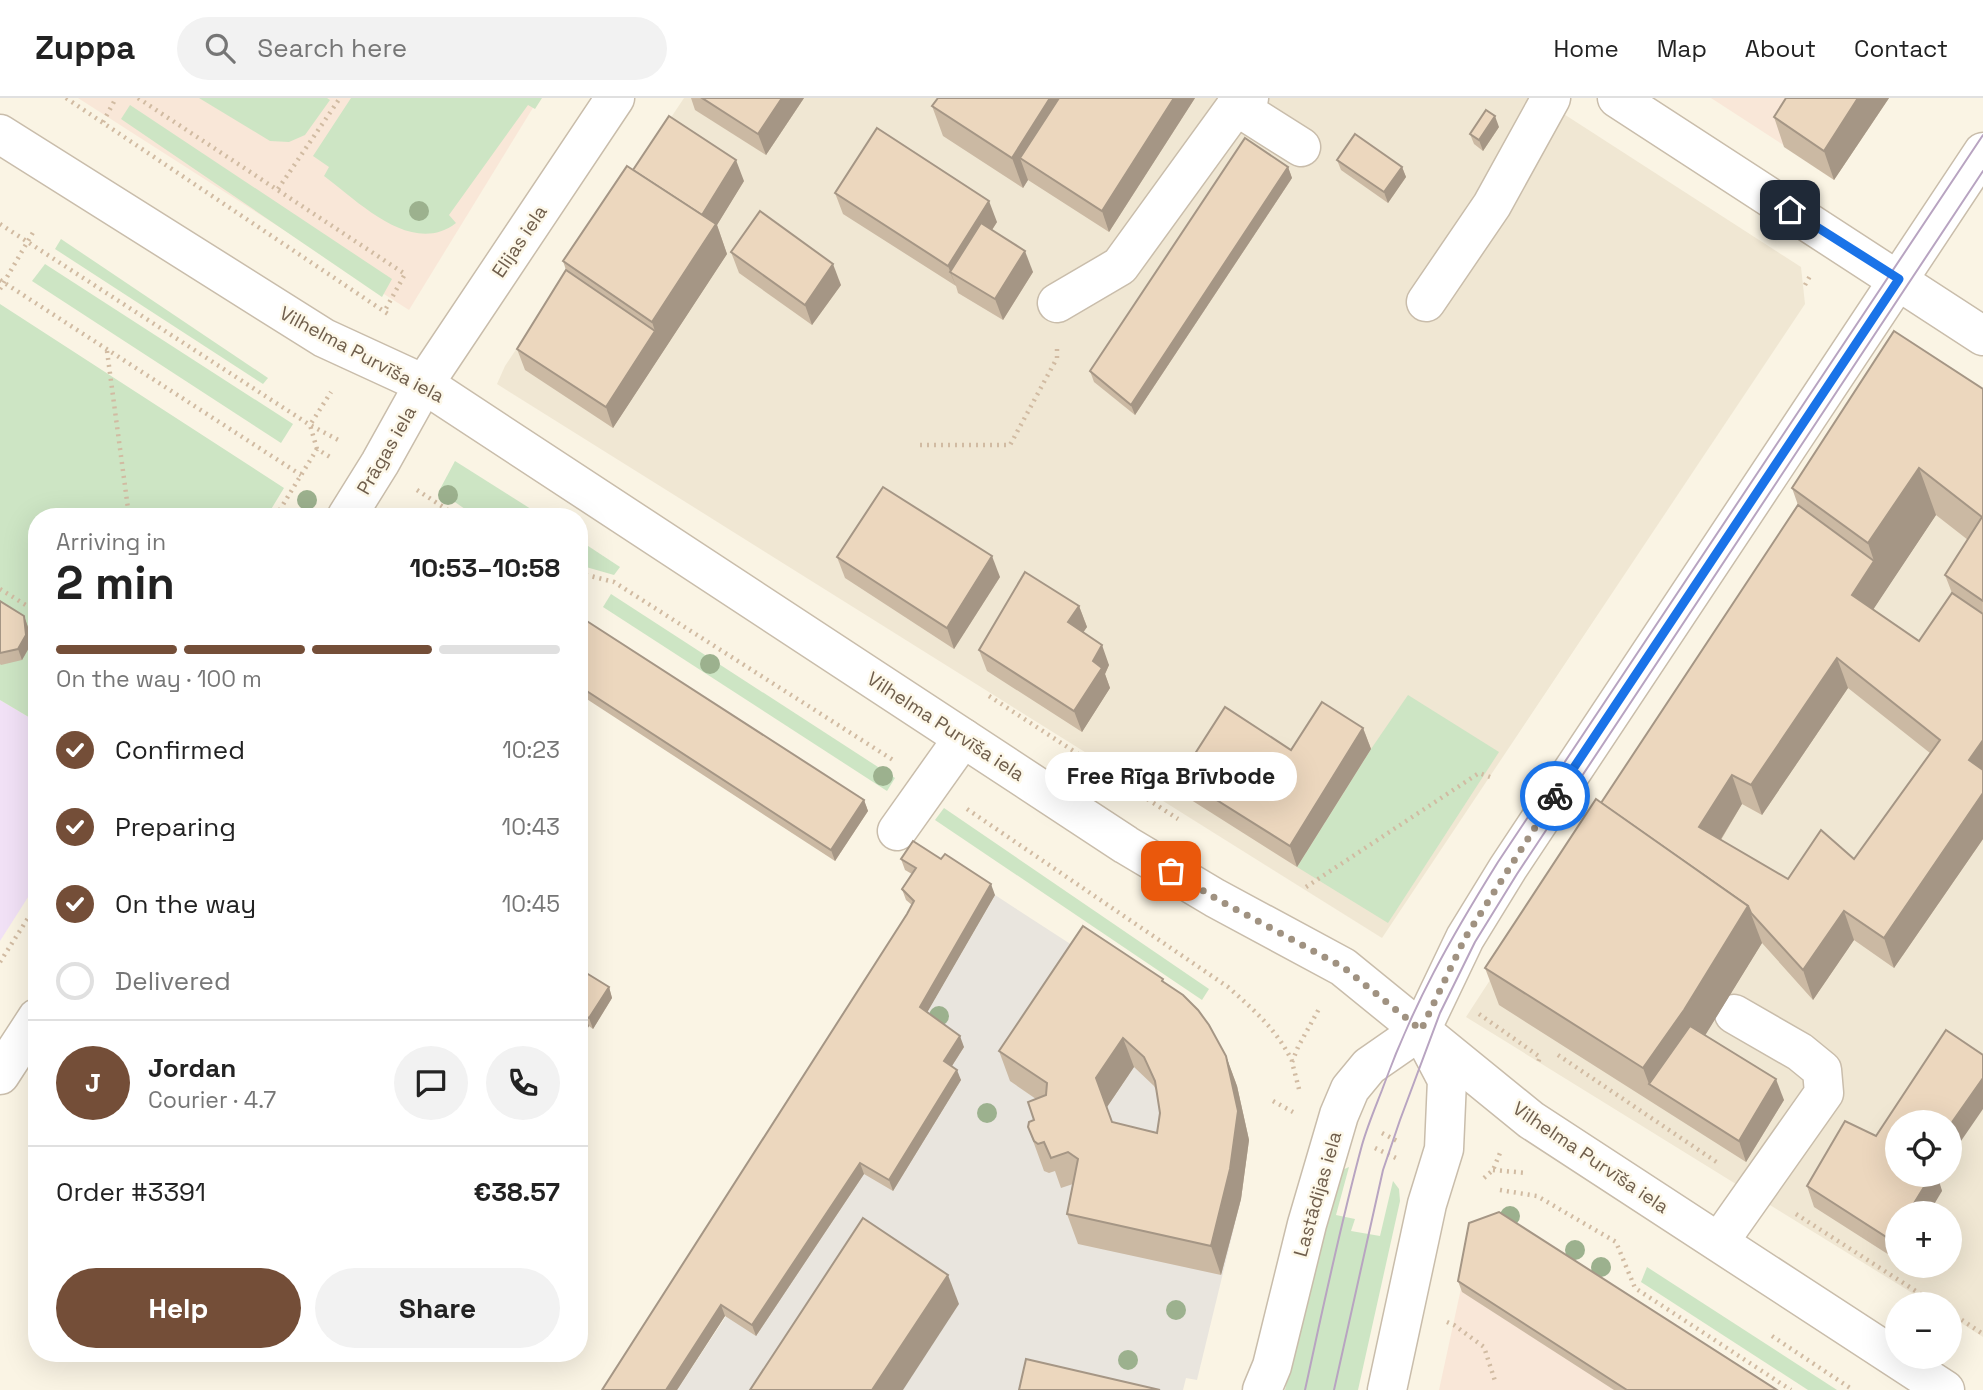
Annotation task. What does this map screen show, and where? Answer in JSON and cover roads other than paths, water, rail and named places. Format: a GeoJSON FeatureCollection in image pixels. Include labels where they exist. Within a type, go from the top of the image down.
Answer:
{"type":"FeatureCollection","features":[{"type":"Feature","properties":{"kind":"street","name":"Elijas iela"},"geometry":{"type":"LineString","coordinates":[[424,384],[615,98]]}},
{"type":"Feature","properties":{"kind":"street"},"geometry":{"type":"LineString","coordinates":[[1426,302],[1492,205],[1550,98]]}},
{"type":"Feature","properties":{"kind":"street"},"geometry":{"type":"LineString","coordinates":[[1617,98],[1983,335]]}},
{"type":"Feature","properties":{"kind":"street"},"geometry":{"type":"LineString","coordinates":[[1057,303],[1120,266],[1243,102],[1301,147]]}},
{"type":"Feature","properties":{"kind":"street","name":"Vilhelma Purvīša iela"},"geometry":{"type":"LineString","coordinates":[[0,134],[324,338],[424,384],[1126,845],[1215,898],[1343,967],[1531,1120],[1945,1390]]}},
{"type":"Feature","properties":{"kind":"street","name":"Lastādijas iela"},"geometry":{"type":"LineString","coordinates":[[1262,1390],[1272,1366],[1307,1224],[1350,1089],[1369,1066],[1421,1030],[1465,938],[1508,868],[1983,152]]}},
{"type":"Feature","properties":{"kind":"street","name":"Prāgas iela"},"geometry":{"type":"LineString","coordinates":[[351,508],[424,384]]}},
{"type":"Feature","properties":{"kind":"street"},"geometry":{"type":"LineString","coordinates":[[897,831],[963,738]]}},
{"type":"Feature","properties":{"kind":"street"},"geometry":{"type":"LineString","coordinates":[[1719,1242],[1824,1093],[1822,1070],[1800,1052],[1734,1014]]}},
{"type":"Feature","properties":{"kind":"street"},"geometry":{"type":"LineString","coordinates":[[1387,1390],[1427,1204],[1444,1149],[1447,1080],[1421,1030]]}},
{"type":"Feature","properties":{"kind":"street"},"geometry":{"type":"LineString","coordinates":[[0,1075],[28,1031]]}},
{"type":"Feature","properties":{"kind":"tram line"},"geometry":{"type":"LineString","coordinates":[[1305,1390],[1364,1138],[1406,1029],[1448,945],[1498,862],[1983,135]]}},
{"type":"Feature","properties":{"kind":"tram line"},"geometry":{"type":"LineString","coordinates":[[1334,1390],[1383,1170],[1440,1013],[1475,942],[1517,874],[1983,171]]}},
{"type":"Feature","properties":{"kind":"place","name":"Free Rīga Brīvbode"},"geometry":{"type":"Point","coordinates":[1171,871]}}]}
